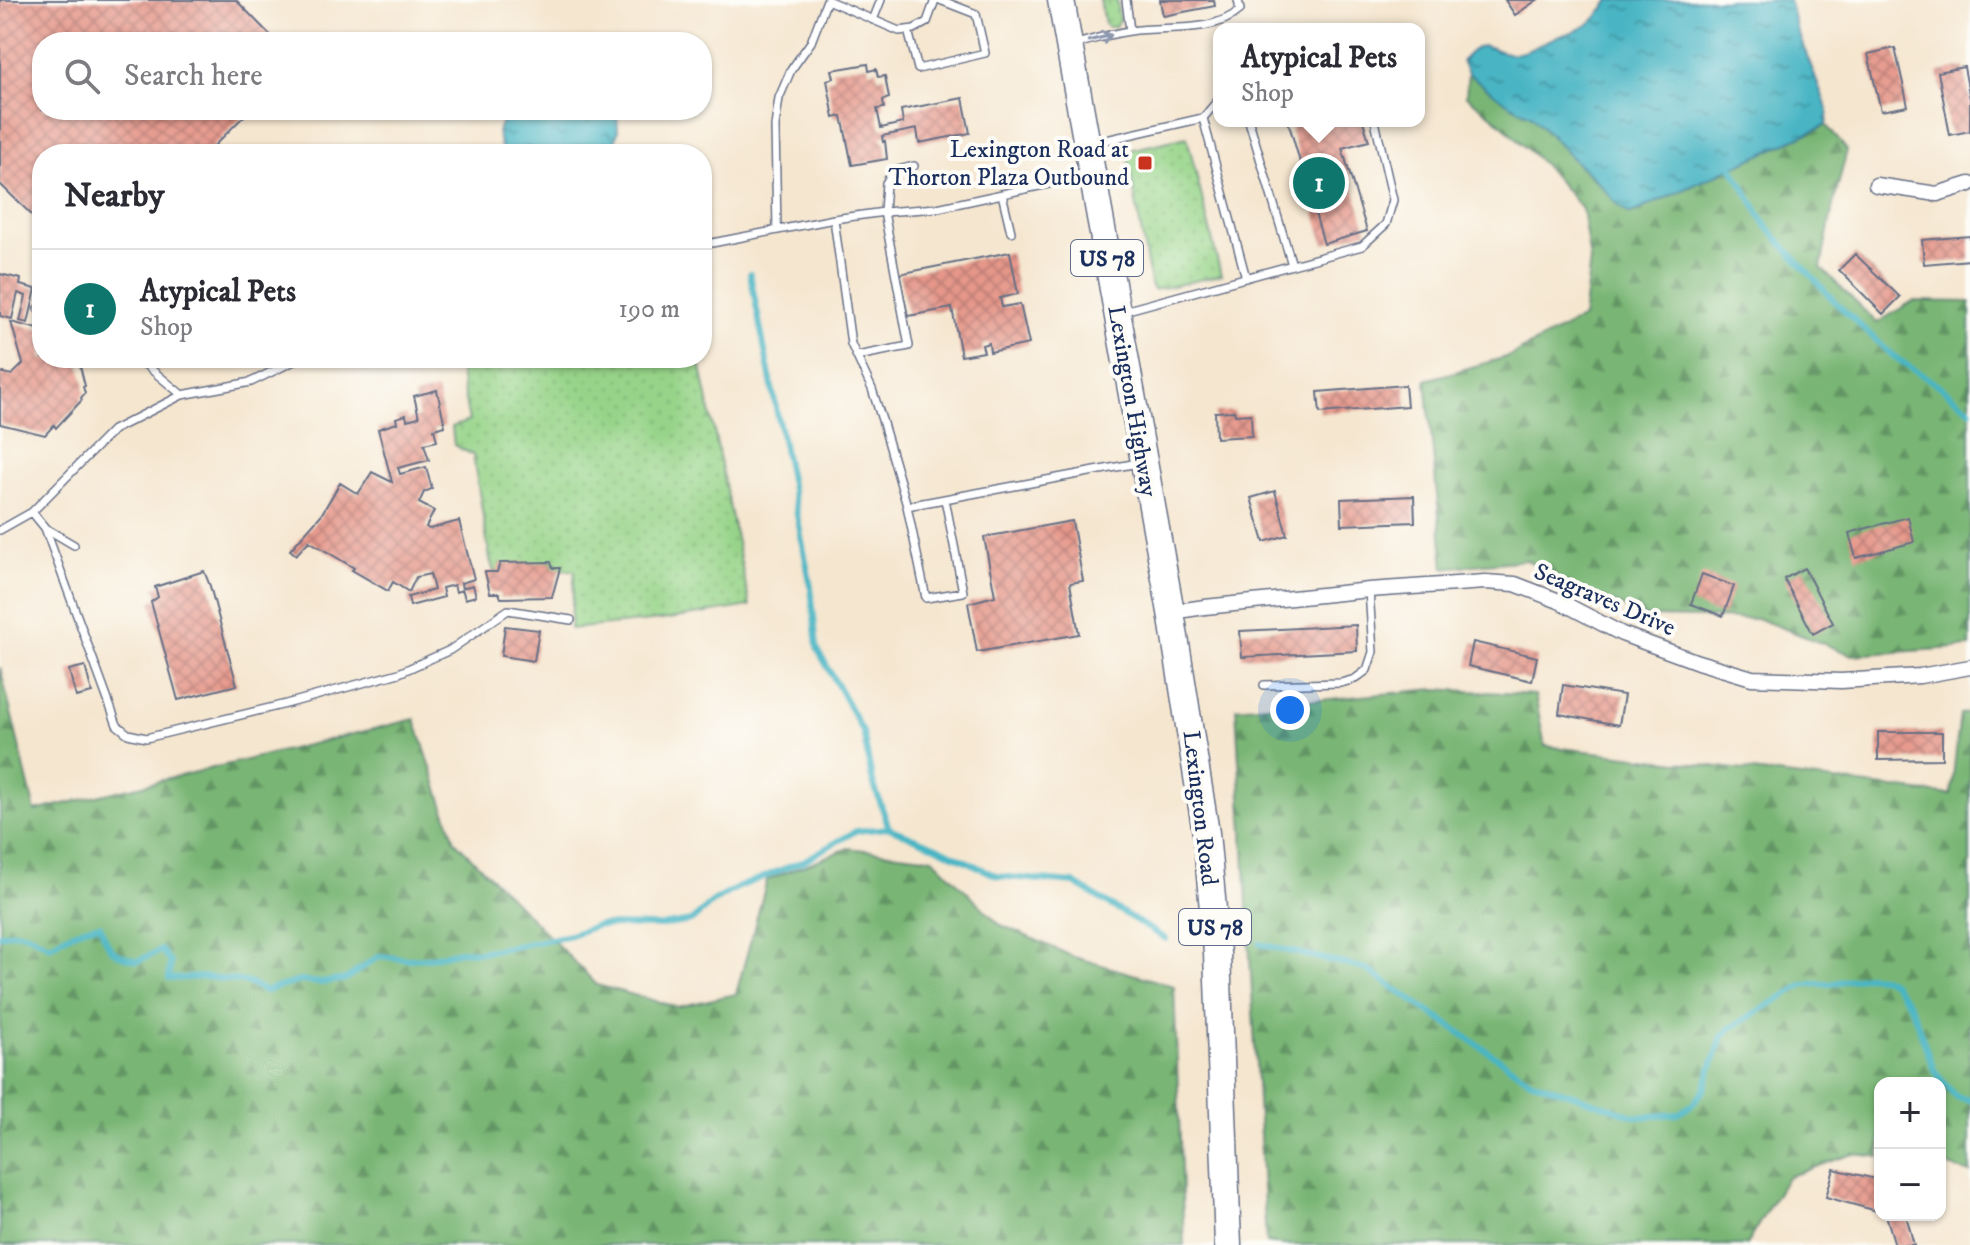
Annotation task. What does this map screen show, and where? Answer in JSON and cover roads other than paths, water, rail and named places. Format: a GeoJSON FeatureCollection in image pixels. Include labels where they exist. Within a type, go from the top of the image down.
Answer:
{"type":"FeatureCollection","features":[{"type":"Feature","properties":{"kind":"highway","name":"Lexington Highway"},"geometry":{"type":"LineString","coordinates":[[1061,0],[1171,612]]}},
{"type":"Feature","properties":{"kind":"highway","name":"Lexington Road"},"geometry":{"type":"LineString","coordinates":[[1171,612],[1196,759],[1217,953],[1228,1245]]}},
{"type":"Feature","properties":{"kind":"street"},"geometry":{"type":"LineString","coordinates":[[1876,185],[1937,194],[1970,184]]}},
{"type":"Feature","properties":{"kind":"street","name":"Seagraves Drive"},"geometry":{"type":"LineString","coordinates":[[1171,612],[1369,590],[1485,582],[1515,584],[1559,601],[1622,634],[1752,678],[1841,681],[1920,676],[1970,667]]}},
{"type":"Feature","properties":{"kind":"lane"},"geometry":{"type":"LineString","coordinates":[[777,230],[775,126],[779,98],[791,70],[811,42],[827,0],[899,31],[914,29],[927,22],[938,0],[976,14],[985,53],[918,69],[908,30]]}},
{"type":"Feature","properties":{"kind":"lane"},"geometry":{"type":"LineString","coordinates":[[873,20],[881,0]]}},
{"type":"Feature","properties":{"kind":"lane"},"geometry":{"type":"LineString","coordinates":[[1126,0],[1130,31]]}},
{"type":"Feature","properties":{"kind":"lane"},"geometry":{"type":"LineString","coordinates":[[1069,46],[1130,31],[1194,27],[1231,18],[1240,10],[1238,0]]}},
{"type":"Feature","properties":{"kind":"lane"},"geometry":{"type":"LineString","coordinates":[[1087,145],[1203,118],[1213,106]]}},
{"type":"Feature","properties":{"kind":"lane"},"geometry":{"type":"LineString","coordinates":[[1203,118],[1246,278]]}},
{"type":"Feature","properties":{"kind":"lane"},"geometry":{"type":"LineString","coordinates":[[1251,127],[1292,265]]}},
{"type":"Feature","properties":{"kind":"lane"},"geometry":{"type":"LineString","coordinates":[[1117,313],[1362,246],[1386,224],[1393,200],[1376,127]]}},
{"type":"Feature","properties":{"kind":"lane"},"geometry":{"type":"LineString","coordinates":[[857,356],[909,346],[884,212],[886,183],[891,175],[914,166]]}},
{"type":"Feature","properties":{"kind":"lane"},"geometry":{"type":"LineString","coordinates":[[712,243],[834,219],[937,208],[1092,174]]}},
{"type":"Feature","properties":{"kind":"lane"},"geometry":{"type":"LineString","coordinates":[[1002,194],[1011,232]]}},
{"type":"Feature","properties":{"kind":"lane"},"geometry":{"type":"LineString","coordinates":[[834,219],[851,344],[872,389],[907,506],[926,598],[963,592],[945,499]]}},
{"type":"Feature","properties":{"kind":"lane"},"geometry":{"type":"LineString","coordinates":[[150,368],[182,395]]}},
{"type":"Feature","properties":{"kind":"lane"},"geometry":{"type":"LineString","coordinates":[[0,530],[32,512],[113,430],[182,395],[251,382],[280,368]]}},
{"type":"Feature","properties":{"kind":"lane"},"geometry":{"type":"LineString","coordinates":[[907,506],[1144,462]]}},
{"type":"Feature","properties":{"kind":"lane"},"geometry":{"type":"LineString","coordinates":[[32,512],[45,528],[117,725],[128,734],[146,738],[399,673],[450,650],[508,610],[571,620]]}},
{"type":"Feature","properties":{"kind":"lane"},"geometry":{"type":"LineString","coordinates":[[45,528],[74,545]]}},
{"type":"Feature","properties":{"kind":"lane"},"geometry":{"type":"LineString","coordinates":[[1264,685],[1341,683],[1355,679],[1367,670],[1373,652],[1369,590]]}},
{"type":"Feature","properties":{"kind":"water"},"geometry":{"type":"Polygon","coordinates":[[[1610,0],[1789,0],[1796,27],[1828,110],[1826,125],[1630,214],[1532,116],[1484,86],[1468,73],[1462,61],[1478,47],[1484,46],[1509,53],[1529,50],[1589,24],[1610,0]]]}},
{"type":"Feature","properties":{"kind":"water"},"geometry":{"type":"Polygon","coordinates":[[[503,120],[617,120],[615,144],[500,144],[497,132],[503,120]]]}},
{"type":"Feature","properties":{"kind":"waterway"},"geometry":{"type":"LineString","coordinates":[[1732,167],[1767,227],[1837,304],[1893,356],[1970,410]]}},
{"type":"Feature","properties":{"kind":"waterway"},"geometry":{"type":"LineString","coordinates":[[750,274],[811,587],[817,648],[863,732],[872,779],[889,828],[997,876],[1074,883],[1166,939]]}},
{"type":"Feature","properties":{"kind":"waterway"},"geometry":{"type":"LineString","coordinates":[[0,935],[21,933],[50,946],[74,932],[100,925],[109,946],[122,956],[138,961],[161,950],[170,962],[169,979],[205,977],[246,982],[265,991],[300,981],[321,983],[346,979],[379,956],[428,958],[460,951],[480,952],[521,945],[570,935],[599,925],[661,926],[691,921],[714,901],[739,887],[803,861],[856,831],[889,828]]}},
{"type":"Feature","properties":{"kind":"waterway"},"geometry":{"type":"LineString","coordinates":[[1260,944],[1366,969],[1530,1080],[1637,1117],[1678,1114],[1693,1104],[1704,1090],[1722,1037],[1729,1029],[1804,984],[1881,977],[1893,983],[1912,1009],[1934,1070],[1956,1097],[1970,1100]]}},
{"type":"Feature","properties":{"kind":"place","name":"Lexington Road at Thorton Plaza Outbound"},"geometry":{"type":"Point","coordinates":[1145,163]}},
{"type":"Feature","properties":{"kind":"place","name":"Atypical Pets"},"geometry":{"type":"Point","coordinates":[1319,183]}}]}
